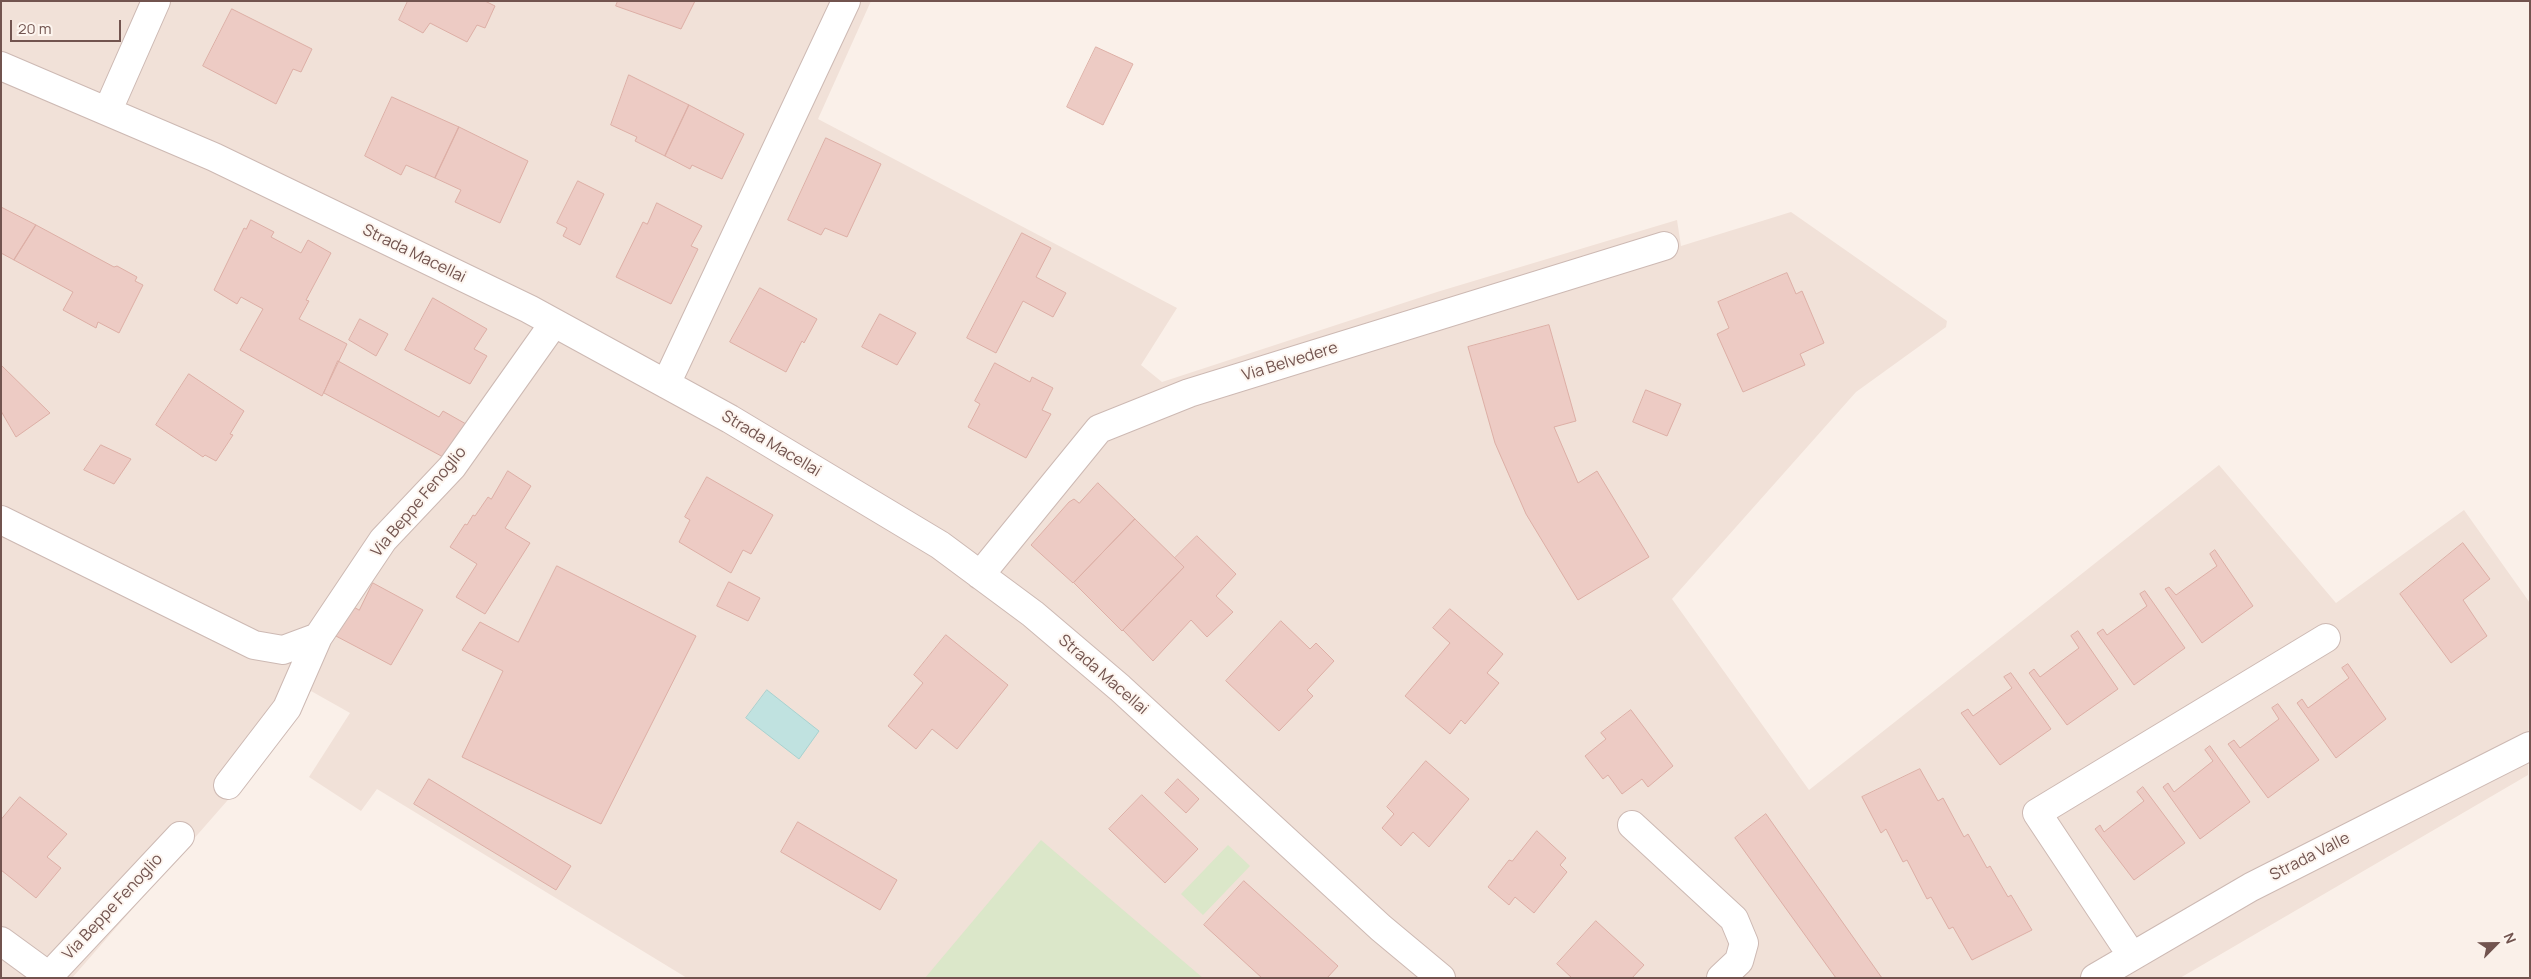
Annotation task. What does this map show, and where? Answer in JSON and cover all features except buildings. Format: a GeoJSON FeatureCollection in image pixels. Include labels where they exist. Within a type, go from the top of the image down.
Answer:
{"type":"FeatureCollection","features":[{"type":"Feature","properties":{"kind":"street"},"geometry":{"type":"LineString","coordinates":[[108,110],[156,1]]}},
{"type":"Feature","properties":{"kind":"street"},"geometry":{"type":"LineString","coordinates":[[666,384],[846,1]]}},
{"type":"Feature","properties":{"kind":"street","name":"Strada Macellai"},"geometry":{"type":"LineString","coordinates":[[1,66],[224,161],[554,323],[730,419],[932,540],[1033,614],[1120,688],[1381,928],[1441,978]]}},
{"type":"Feature","properties":{"kind":"street","name":"Via Belvedere"},"geometry":{"type":"LineString","coordinates":[[980,575],[1100,429],[1189,393],[1664,246]]}},
{"type":"Feature","properties":{"kind":"street","name":"Via Beppe Fenoglio"},"geometry":{"type":"LineString","coordinates":[[228,786],[287,708],[318,638],[383,540],[452,467],[554,323]]}},
{"type":"Feature","properties":{"kind":"street"},"geometry":{"type":"LineString","coordinates":[[1,520],[254,645],[283,650],[318,638]]}},
{"type":"Feature","properties":{"kind":"street"},"geometry":{"type":"LineString","coordinates":[[2132,956],[2038,813],[2326,638]]}},
{"type":"Feature","properties":{"kind":"street","name":"Strada Valle"},"geometry":{"type":"LineString","coordinates":[[2095,978],[2251,887],[2530,746]]}},
{"type":"Feature","properties":{"kind":"street"},"geometry":{"type":"LineString","coordinates":[[1632,825],[1734,919],[1744,943],[1738,961],[1721,978]]}},
{"type":"Feature","properties":{"kind":"street","name":"Via Beppe Fenoglio"},"geometry":{"type":"LineString","coordinates":[[48,977],[180,836]]}},
{"type":"Feature","properties":{"kind":"street"},"geometry":{"type":"LineString","coordinates":[[1,941],[48,977]]}},
{"type":"Feature","properties":{"kind":"shaded area"},"geometry":{"type":"Polygon","coordinates":[[[1,1],[871,1],[818,119],[1177,308],[1141,365],[1162,382],[1437,292],[1677,220],[1681,246],[1791,212],[1947,321],[1946,327],[1856,392],[1672,599],[1809,790],[2219,465],[2336,603],[2464,510],[2530,603],[2528,775],[2180,978],[687,978],[377,789],[361,811],[309,777],[350,713],[311,691],[269,753],[72,978],[1,978],[1,1]]]}},
{"type":"Feature","properties":{"kind":"green space"},"geometry":{"type":"Polygon","coordinates":[[[1041,840],[1203,978],[925,978],[1041,840]]]}},
{"type":"Feature","properties":{"kind":"green space"},"geometry":{"type":"Polygon","coordinates":[[[1228,845],[1250,866],[1203,915],[1181,894],[1228,845]]]}},
{"type":"Feature","properties":{"kind":"water"},"geometry":{"type":"Polygon","coordinates":[[[767,690],[819,731],[799,759],[746,718],[767,690]]]}}]}
